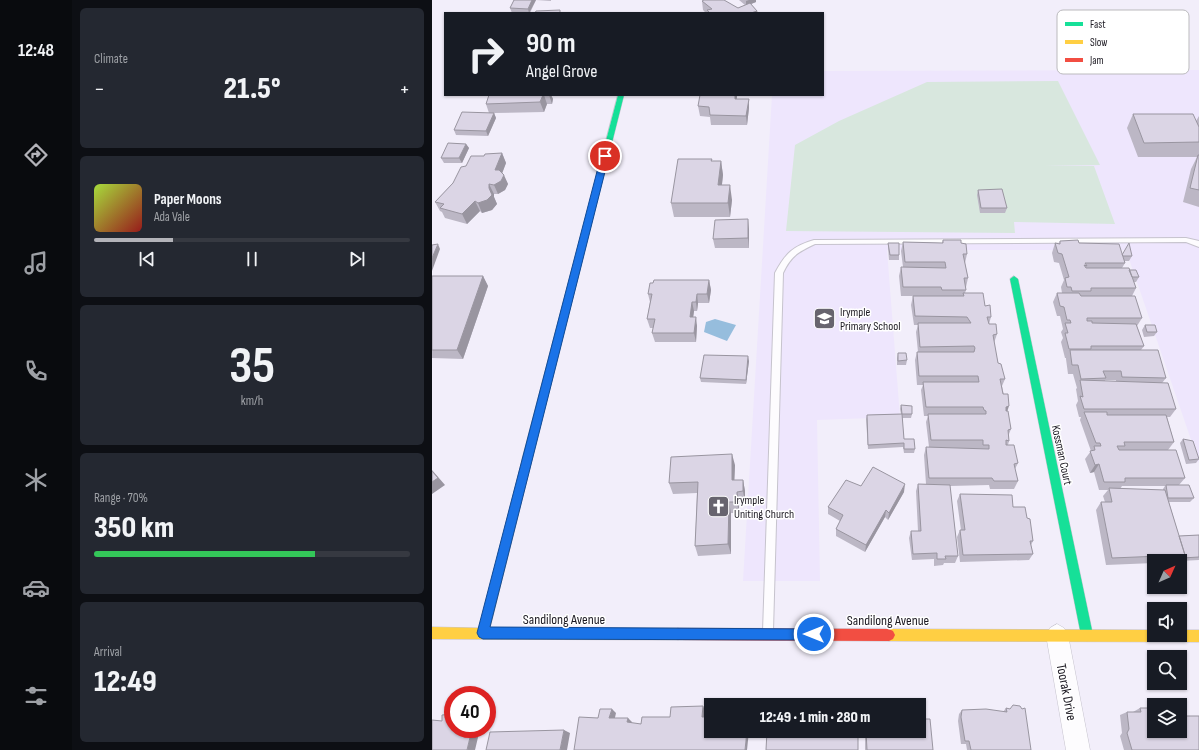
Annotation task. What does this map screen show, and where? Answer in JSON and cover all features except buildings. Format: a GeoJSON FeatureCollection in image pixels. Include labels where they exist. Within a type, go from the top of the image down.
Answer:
{"type":"FeatureCollection","features":[{"type":"Feature","properties":{"kind":"street"},"geometry":{"type":"LineString","coordinates":[[483,633],[621,96]]}},
{"type":"Feature","properties":{"kind":"street","name":"Kossman Court"},"geometry":{"type":"LineString","coordinates":[[1014,279],[1087,635]]}},
{"type":"Feature","properties":{"kind":"street","name":"Sandilong Avenue"},"geometry":{"type":"LineString","coordinates":[[432,633],[1199,636]]}},
{"type":"Feature","properties":{"kind":"street","name":"Toorak Drive"},"geometry":{"type":"LineString","coordinates":[[1057,635],[1078,750]]}},
{"type":"Feature","properties":{"kind":"lane"},"geometry":{"type":"LineString","coordinates":[[768,634],[779,273],[786,259],[796,250],[814,242],[1186,240],[1199,244]]}},
{"type":"Feature","properties":{"kind":"shaded area","name":"Irymple Primary School"},"geometry":{"type":"Polygon","coordinates":[[[1057,70],[1057,74],[1189,74],[1189,70],[1199,70],[1199,463],[1126,250],[887,250],[900,417],[817,420],[820,581],[743,581],[772,96],[824,96],[824,71],[1057,70]]]}},
{"type":"Feature","properties":{"kind":"shaded area"},"geometry":{"type":"Polygon","coordinates":[[[1058,81],[1100,165],[1044,166],[1094,166],[1115,224],[1014,222],[1015,233],[786,231],[795,145],[839,121],[927,82],[1058,81]]]}},
{"type":"Feature","properties":{"kind":"water"},"geometry":{"type":"Polygon","coordinates":[[[715,319],[736,325],[727,341],[704,332],[706,322],[715,319]]]}},
{"type":"Feature","properties":{"kind":"traffic: fast"},"geometry":{"type":"LineString","coordinates":[[527,460],[621,96]]}},
{"type":"Feature","properties":{"kind":"traffic: fast"},"geometry":{"type":"LineString","coordinates":[[1014,279],[1087,635]]}},
{"type":"Feature","properties":{"kind":"traffic: slow"},"geometry":{"type":"LineString","coordinates":[[483,633],[527,460]]}},
{"type":"Feature","properties":{"kind":"traffic: slow"},"geometry":{"type":"LineString","coordinates":[[432,633],[678,634]]}},
{"type":"Feature","properties":{"kind":"traffic: slow"},"geometry":{"type":"LineString","coordinates":[[889,635],[1199,636]]}},
{"type":"Feature","properties":{"kind":"traffic: jam"},"geometry":{"type":"LineString","coordinates":[[678,634],[889,635]]}},
{"type":"Feature","properties":{"kind":"place","name":"Irymple Primary School"},"geometry":{"type":"Point","coordinates":[825,319]}},
{"type":"Feature","properties":{"kind":"place","name":"Irymple Uniting Church"},"geometry":{"type":"Point","coordinates":[719,507]}},
{"type":"Feature","properties":{"kind":"route"},"geometry":{"type":"LineString","coordinates":[[605,156],[483,633],[814,634]]}}]}
